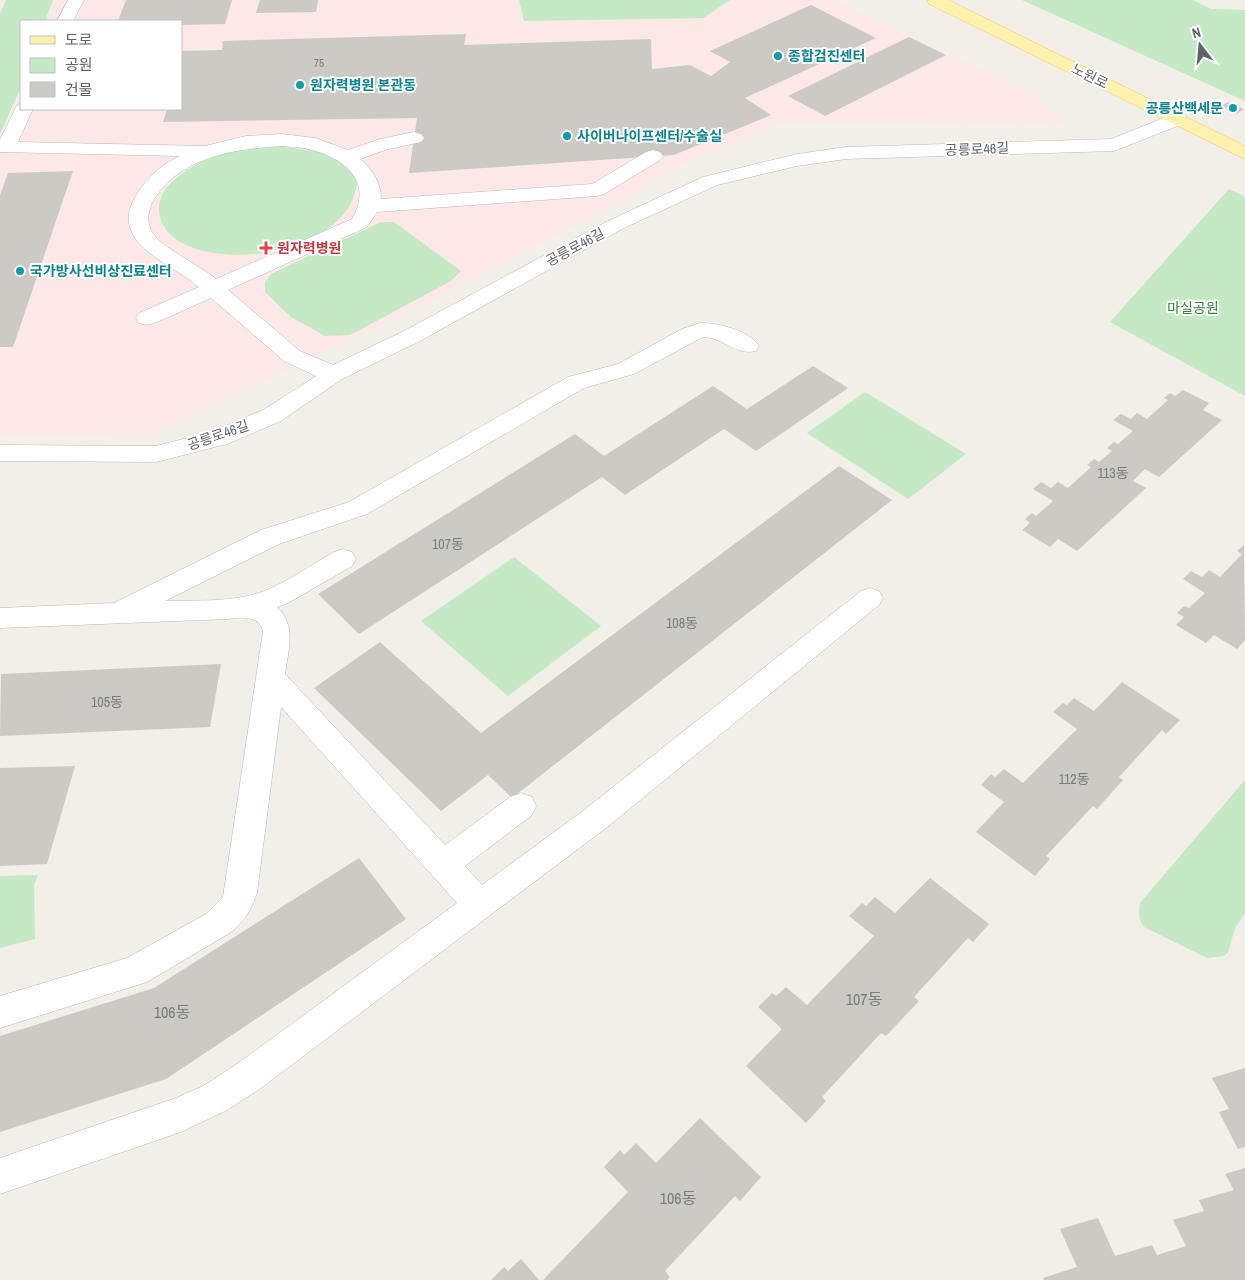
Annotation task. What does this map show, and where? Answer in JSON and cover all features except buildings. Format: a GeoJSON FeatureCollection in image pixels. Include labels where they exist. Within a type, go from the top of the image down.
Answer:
{"type":"FeatureCollection","features":[{"type":"Feature","properties":{"kind":"main road","name":"노원로"},"geometry":{"type":"LineString","coordinates":[[935,0],[1178,119],[1245,154]]}},
{"type":"Feature","properties":{"kind":"street"},"geometry":{"type":"LineString","coordinates":[[66,20],[76,0]]}},
{"type":"Feature","properties":{"kind":"street"},"geometry":{"type":"LineString","coordinates":[[24,110],[6,148],[206,151]]}},
{"type":"Feature","properties":{"kind":"street","name":"공릉로46길"},"geometry":{"type":"LineString","coordinates":[[0,453],[156,454],[218,438],[273,415],[334,374],[412,336],[615,225],[710,181],[797,160],[846,153],[1114,145],[1178,119]]}},
{"type":"Feature","properties":{"kind":"street"},"geometry":{"type":"LineString","coordinates":[[346,157],[380,145],[414,138]]}},
{"type":"Feature","properties":{"kind":"street"},"geometry":{"type":"LineString","coordinates":[[147,318],[213,287],[360,223],[370,202],[369,182],[357,164],[334,150],[305,142],[271,140],[235,143],[206,151],[180,162],[159,177],[145,194],[138,211],[140,229],[151,245],[194,271],[213,287],[293,356],[334,374]]}},
{"type":"Feature","properties":{"kind":"street"},"geometry":{"type":"LineString","coordinates":[[368,206],[597,190],[653,156]]}},
{"type":"Feature","properties":{"kind":"street"},"geometry":{"type":"LineString","coordinates":[[116,614],[270,537],[353,510],[576,382],[626,369],[700,330],[717,330],[748,346]]}},
{"type":"Feature","properties":{"kind":"street"},"geometry":{"type":"LineString","coordinates":[[0,618],[228,609],[279,596],[344,559]]}},
{"type":"Feature","properties":{"kind":"street"},"geometry":{"type":"LineString","coordinates":[[0,1176],[181,1114],[215,1098],[249,1076],[595,819],[870,598]]}},
{"type":"Feature","properties":{"kind":"street"},"geometry":{"type":"LineString","coordinates":[[0,1012],[135,971],[227,918],[236,908],[241,893],[277,631],[270,615],[242,606]]}},
{"type":"Feature","properties":{"kind":"street"},"geometry":{"type":"LineString","coordinates":[[271,677],[480,904]]}},
{"type":"Feature","properties":{"kind":"street"},"geometry":{"type":"LineString","coordinates":[[444,864],[521,806]]}},
{"type":"Feature","properties":{"kind":"shaded area","name":"원자력병원"},"geometry":{"type":"Polygon","coordinates":[[[56,0],[519,0],[524,21],[703,18],[730,0],[833,0],[1018,86],[1070,124],[781,123],[686,162],[634,194],[429,302],[152,434],[0,435],[0,141],[20,98],[20,110],[182,110],[182,20],[48,20],[56,0]]]}},
{"type":"Feature","properties":{"kind":"green space"},"geometry":{"type":"Polygon","coordinates":[[[6,0],[53,0],[45,20],[20,20],[20,89],[0,134],[0,14],[6,0]]]}},
{"type":"Feature","properties":{"kind":"green space"},"geometry":{"type":"Polygon","coordinates":[[[519,0],[730,0],[703,18],[524,21],[519,0]]]}},
{"type":"Feature","properties":{"kind":"green space"},"geometry":{"type":"Polygon","coordinates":[[[1022,0],[1193,0],[1211,9],[1245,10],[1245,101],[1022,0]]]}},
{"type":"Feature","properties":{"kind":"green space"},"geometry":{"type":"Polygon","coordinates":[[[279,146],[333,154],[353,165],[357,184],[345,212],[321,233],[290,247],[255,254],[220,254],[190,246],[168,232],[159,210],[160,204],[166,188],[180,175],[205,160],[219,155],[233,151],[279,146]]]}},
{"type":"Feature","properties":{"kind":"green space","name":"마실공원"},"geometry":{"type":"Polygon","coordinates":[[[1229,189],[1245,197],[1245,396],[1110,322],[1229,189]]]}},
{"type":"Feature","properties":{"kind":"green space"},"geometry":{"type":"Polygon","coordinates":[[[381,222],[394,222],[461,271],[451,281],[350,335],[325,336],[291,317],[265,292],[265,282],[271,274],[381,222]]]}},
{"type":"Feature","properties":{"kind":"green space"},"geometry":{"type":"Polygon","coordinates":[[[865,392],[966,454],[908,499],[807,433],[865,392]]]}},
{"type":"Feature","properties":{"kind":"green space"},"geometry":{"type":"Polygon","coordinates":[[[514,557],[601,626],[508,696],[421,621],[514,557]]]}},
{"type":"Feature","properties":{"kind":"green space"},"geometry":{"type":"Polygon","coordinates":[[[1245,780],[1245,913],[1235,928],[1228,952],[1224,956],[1207,958],[1144,927],[1139,913],[1140,903],[1245,780]]]}},
{"type":"Feature","properties":{"kind":"green space"},"geometry":{"type":"Polygon","coordinates":[[[38,875],[34,885],[35,939],[0,948],[0,876],[38,875]]]}},
{"type":"Feature","properties":{"kind":"place","name":"종합검진센터"},"geometry":{"type":"Point","coordinates":[778,56]}},
{"type":"Feature","properties":{"kind":"place","name":"원자력병원 본관동"},"geometry":{"type":"Point","coordinates":[300,85]}},
{"type":"Feature","properties":{"kind":"place","name":"공릉산백세문"},"geometry":{"type":"Point","coordinates":[1233,108]}},
{"type":"Feature","properties":{"kind":"place","name":"사이버나이프센터/수술실"},"geometry":{"type":"Point","coordinates":[567,136]}},
{"type":"Feature","properties":{"kind":"place","name":"원자력병원"},"geometry":{"type":"Point","coordinates":[266,248]}},
{"type":"Feature","properties":{"kind":"place","name":"국가방사선비상진료센터"},"geometry":{"type":"Point","coordinates":[20,271]}}]}
